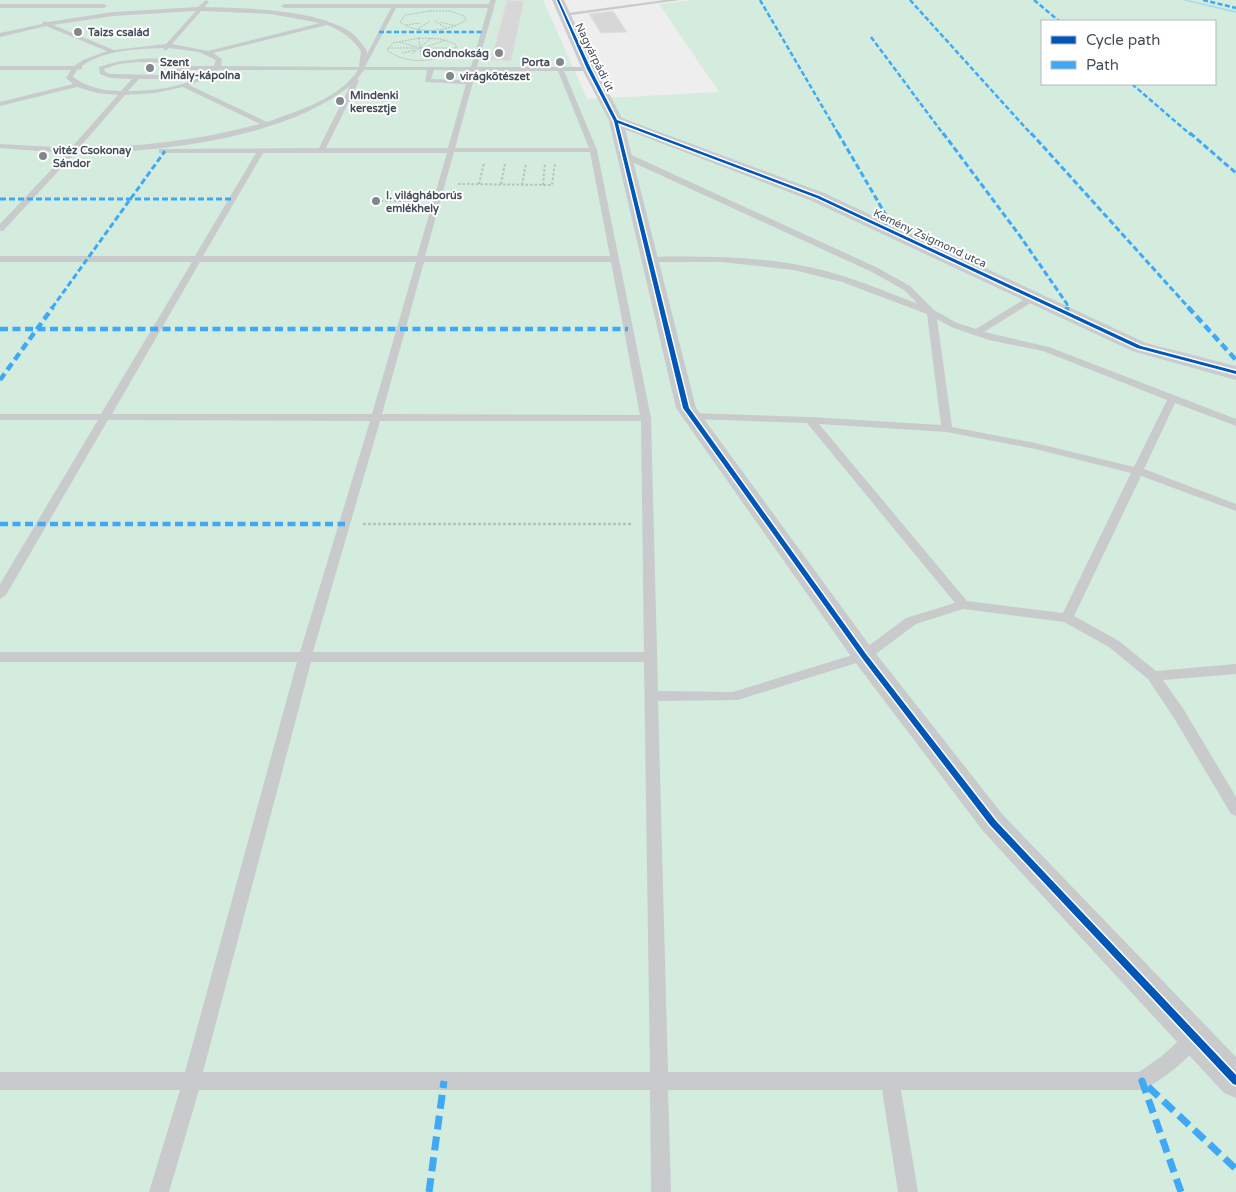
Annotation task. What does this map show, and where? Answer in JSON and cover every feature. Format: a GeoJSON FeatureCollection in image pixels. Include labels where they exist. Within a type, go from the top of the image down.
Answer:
{"type":"FeatureCollection","features":[{"type":"Feature","properties":{"kind":"street","name":"Nagyárpádi út"},"geometry":{"type":"LineString","coordinates":[[558,0],[588,69],[616,122]]}},
{"type":"Feature","properties":{"kind":"street"},"geometry":{"type":"LineString","coordinates":[[616,122],[686,408],[691,416],[864,656],[993,823],[1236,1080]]}},
{"type":"Feature","properties":{"kind":"street","name":"Kemény Zsigmond utca"},"geometry":{"type":"LineString","coordinates":[[616,122],[818,196],[1140,347],[1236,373]]}},
{"type":"Feature","properties":{"kind":"lane"},"geometry":{"type":"LineString","coordinates":[[56,6],[64,0]]}},
{"type":"Feature","properties":{"kind":"lane"},"geometry":{"type":"LineString","coordinates":[[154,60],[169,46],[208,0]]}},
{"type":"Feature","properties":{"kind":"lane"},"geometry":{"type":"LineString","coordinates":[[346,6],[350,0]]}},
{"type":"Feature","properties":{"kind":"lane"},"geometry":{"type":"LineString","coordinates":[[564,14],[678,0]]}},
{"type":"Feature","properties":{"kind":"lane"},"geometry":{"type":"LineString","coordinates":[[0,6],[394,7],[492,3],[376,418],[305,658],[192,1081],[159,1192]]}},
{"type":"Feature","properties":{"kind":"lane"},"geometry":{"type":"LineString","coordinates":[[0,14],[10,6]]}},
{"type":"Feature","properties":{"kind":"lane"},"geometry":{"type":"LineString","coordinates":[[0,35],[44,23],[105,12],[202,6],[251,8],[293,14],[328,23],[352,36],[364,51],[362,69],[345,88],[313,107],[265,124],[206,138],[149,146],[72,151],[0,146]]}},
{"type":"Feature","properties":{"kind":"lane"},"geometry":{"type":"LineString","coordinates":[[322,150],[394,7]]}},
{"type":"Feature","properties":{"kind":"lane"},"geometry":{"type":"LineString","coordinates":[[44,23],[112,52]]}},
{"type":"Feature","properties":{"kind":"lane"},"geometry":{"type":"LineString","coordinates":[[209,52],[328,23]]}},
{"type":"Feature","properties":{"kind":"lane"},"geometry":{"type":"LineString","coordinates":[[169,46],[209,52],[219,59],[217,68],[205,77],[184,85],[154,91],[123,93],[95,91],[76,85],[69,78],[74,68],[87,60],[112,52],[140,47],[169,46]]}},
{"type":"Feature","properties":{"kind":"lane"},"geometry":{"type":"LineString","coordinates":[[101,68],[114,62],[154,60],[177,61],[174,64],[186,68]]}},
{"type":"Feature","properties":{"kind":"lane"},"geometry":{"type":"LineString","coordinates":[[0,68],[114,68]]}},
{"type":"Feature","properties":{"kind":"lane"},"geometry":{"type":"LineString","coordinates":[[101,68],[102,73],[110,76],[137,77],[161,77],[167,73],[186,68],[588,69]]}},
{"type":"Feature","properties":{"kind":"lane"},"geometry":{"type":"LineString","coordinates":[[560,68],[593,150],[646,418],[661,1192]]}},
{"type":"Feature","properties":{"kind":"lane"},"geometry":{"type":"LineString","coordinates":[[431,69],[427,81],[470,82]]}},
{"type":"Feature","properties":{"kind":"lane"},"geometry":{"type":"LineString","coordinates":[[0,229],[137,77]]}},
{"type":"Feature","properties":{"kind":"lane"},"geometry":{"type":"LineString","coordinates":[[0,104],[76,85]]}},
{"type":"Feature","properties":{"kind":"lane"},"geometry":{"type":"LineString","coordinates":[[184,85],[265,124]]}},
{"type":"Feature","properties":{"kind":"lane"},"geometry":{"type":"LineString","coordinates":[[0,151],[528,150],[546,153],[593,150]]}},
{"type":"Feature","properties":{"kind":"lane"},"geometry":{"type":"LineString","coordinates":[[0,595],[261,151]]}},
{"type":"Feature","properties":{"kind":"lane"},"geometry":{"type":"LineString","coordinates":[[624,155],[875,270],[907,288],[931,312],[947,429]]}},
{"type":"Feature","properties":{"kind":"lane"},"geometry":{"type":"LineString","coordinates":[[650,260],[692,258],[794,267],[879,293],[931,312],[954,325],[976,333],[1046,349],[1236,423]]}},
{"type":"Feature","properties":{"kind":"lane"},"geometry":{"type":"LineString","coordinates":[[0,259],[615,259]]}},
{"type":"Feature","properties":{"kind":"lane"},"geometry":{"type":"LineString","coordinates":[[976,333],[1034,297]]}},
{"type":"Feature","properties":{"kind":"lane"},"geometry":{"type":"LineString","coordinates":[[1066,618],[1172,399]]}},
{"type":"Feature","properties":{"kind":"lane"},"geometry":{"type":"LineString","coordinates":[[691,416],[810,420],[947,429],[1035,446],[1138,471],[1236,508]]}},
{"type":"Feature","properties":{"kind":"lane"},"geometry":{"type":"LineString","coordinates":[[0,417],[646,418]]}},
{"type":"Feature","properties":{"kind":"lane"},"geometry":{"type":"LineString","coordinates":[[810,420],[963,605]]}},
{"type":"Feature","properties":{"kind":"lane"},"geometry":{"type":"LineString","coordinates":[[651,696],[733,697],[864,656],[911,621],[963,605],[1066,618],[1114,644],[1153,676],[1179,714],[1236,810]]}},
{"type":"Feature","properties":{"kind":"lane"},"geometry":{"type":"LineString","coordinates":[[0,658],[650,657]]}},
{"type":"Feature","properties":{"kind":"lane"},"geometry":{"type":"LineString","coordinates":[[1153,676],[1236,669]]}},
{"type":"Feature","properties":{"kind":"lane"},"geometry":{"type":"LineString","coordinates":[[0,1081],[1142,1081],[1168,1062],[1195,1037]]}},
{"type":"Feature","properties":{"kind":"lane"},"geometry":{"type":"LineString","coordinates":[[890,1081],[908,1192]]}},
{"type":"Feature","properties":{"kind":"path"},"geometry":{"type":"LineString","coordinates":[[417,29],[432,20],[456,26]]}},
{"type":"Feature","properties":{"kind":"path"},"geometry":{"type":"LineString","coordinates":[[432,20],[446,28]]}},
{"type":"Feature","properties":{"kind":"path"},"geometry":{"type":"LineString","coordinates":[[419,38],[421,48]]}},
{"type":"Feature","properties":{"kind":"path"},"geometry":{"type":"LineString","coordinates":[[387,48],[398,41],[419,38],[447,40],[457,47]]}},
{"type":"Feature","properties":{"kind":"path"},"geometry":{"type":"LineString","coordinates":[[421,48],[430,38]]}},
{"type":"Feature","properties":{"kind":"path"},"geometry":{"type":"LineString","coordinates":[[392,55],[447,40]]}},
{"type":"Feature","properties":{"kind":"path"},"geometry":{"type":"LineString","coordinates":[[398,41],[446,55]]}},
{"type":"Feature","properties":{"kind":"path"},"geometry":{"type":"LineString","coordinates":[[387,48],[457,47]]}},
{"type":"Feature","properties":{"kind":"path"},"geometry":{"type":"LineString","coordinates":[[387,48],[388,53],[392,55],[417,59],[446,55],[453,52],[457,47]]}},
{"type":"Feature","properties":{"kind":"path"},"geometry":{"type":"LineString","coordinates":[[421,48],[453,52]]}},
{"type":"Feature","properties":{"kind":"path"},"geometry":{"type":"LineString","coordinates":[[479,184],[486,150]]}},
{"type":"Feature","properties":{"kind":"path"},"geometry":{"type":"LineString","coordinates":[[501,184],[507,150]]}},
{"type":"Feature","properties":{"kind":"path"},"geometry":{"type":"LineString","coordinates":[[522,184],[528,150]]}},
{"type":"Feature","properties":{"kind":"path"},"geometry":{"type":"LineString","coordinates":[[440,184],[522,184],[543,185],[552,185],[556,155],[546,153],[543,185]]}},
{"type":"Feature","properties":{"kind":"path"},"geometry":{"type":"LineString","coordinates":[[376,201],[436,202]]}},
{"type":"Feature","properties":{"kind":"path"},"geometry":{"type":"LineString","coordinates":[[345,524],[647,524]]}},
{"type":"Feature","properties":{"kind":"green space"},"geometry":{"type":"Polygon","coordinates":[[[0,0],[543,0],[587,99],[719,92],[659,4],[694,0],[1236,0],[1236,1192],[0,1192],[0,0]]]}},
{"type":"Feature","properties":{"kind":"building"},"geometry":{"type":"Polygon","coordinates":[[[507,0],[524,1],[511,61],[491,60],[507,0]]]}},
{"type":"Feature","properties":{"kind":"building"},"geometry":{"type":"Polygon","coordinates":[[[613,11],[627,32],[601,33],[589,14],[613,11]]]}},
{"type":"Feature","properties":{"kind":"waterway"},"geometry":{"type":"LineString","coordinates":[[1184,0],[1236,12]]}},
{"type":"Feature","properties":{"kind":"marked path"},"geometry":{"type":"LineString","coordinates":[[760,0],[887,217],[886,229]]}},
{"type":"Feature","properties":{"kind":"marked path"},"geometry":{"type":"LineString","coordinates":[[910,0],[1236,360]]}},
{"type":"Feature","properties":{"kind":"marked path"},"geometry":{"type":"LineString","coordinates":[[1034,0],[1058,20]]}},
{"type":"Feature","properties":{"kind":"marked path"},"geometry":{"type":"LineString","coordinates":[[1203,0],[1236,8]]}},
{"type":"Feature","properties":{"kind":"marked path"},"geometry":{"type":"LineString","coordinates":[[379,32],[484,32]]}},
{"type":"Feature","properties":{"kind":"marked path"},"geometry":{"type":"LineString","coordinates":[[871,37],[1020,236],[1067,304],[1067,313]]}},
{"type":"Feature","properties":{"kind":"marked path"},"geometry":{"type":"LineString","coordinates":[[1133,85],[1236,173]]}},
{"type":"Feature","properties":{"kind":"marked path"},"geometry":{"type":"LineString","coordinates":[[0,380],[165,151]]}},
{"type":"Feature","properties":{"kind":"marked path"},"geometry":{"type":"LineString","coordinates":[[0,199],[233,199]]}},
{"type":"Feature","properties":{"kind":"marked path"},"geometry":{"type":"LineString","coordinates":[[0,329],[628,329]]}},
{"type":"Feature","properties":{"kind":"marked path"},"geometry":{"type":"LineString","coordinates":[[0,524],[345,524]]}},
{"type":"Feature","properties":{"kind":"marked path"},"geometry":{"type":"LineString","coordinates":[[429,1192],[444,1081]]}},
{"type":"Feature","properties":{"kind":"marked path"},"geometry":{"type":"LineString","coordinates":[[1181,1192],[1142,1081],[1236,1169]]}},
{"type":"Feature","properties":{"kind":"cycle path"},"geometry":{"type":"LineString","coordinates":[[558,0],[589,69],[616,121],[686,408],[864,656],[993,823],[1236,1081]]}},
{"type":"Feature","properties":{"kind":"cycle path"},"geometry":{"type":"LineString","coordinates":[[616,121],[818,197],[1139,347],[1236,373]]}},
{"type":"Feature","properties":{"kind":"place","name":"Taizs család"},"geometry":{"type":"Point","coordinates":[78,32]}},
{"type":"Feature","properties":{"kind":"place","name":"Gondnokság"},"geometry":{"type":"Point","coordinates":[499,53]}},
{"type":"Feature","properties":{"kind":"place","name":"Porta"},"geometry":{"type":"Point","coordinates":[560,62]}},
{"type":"Feature","properties":{"kind":"place","name":"Szent Mihály-kápolna"},"geometry":{"type":"Point","coordinates":[150,68]}},
{"type":"Feature","properties":{"kind":"place","name":"virágkötészet"},"geometry":{"type":"Point","coordinates":[450,76]}},
{"type":"Feature","properties":{"kind":"place","name":"Mindenki keresztje"},"geometry":{"type":"Point","coordinates":[340,101]}},
{"type":"Feature","properties":{"kind":"place","name":"vitéz Csokonay Sándor"},"geometry":{"type":"Point","coordinates":[43,156]}},
{"type":"Feature","properties":{"kind":"place","name":"I. világháborús emlékhely"},"geometry":{"type":"Point","coordinates":[376,201]}}]}
